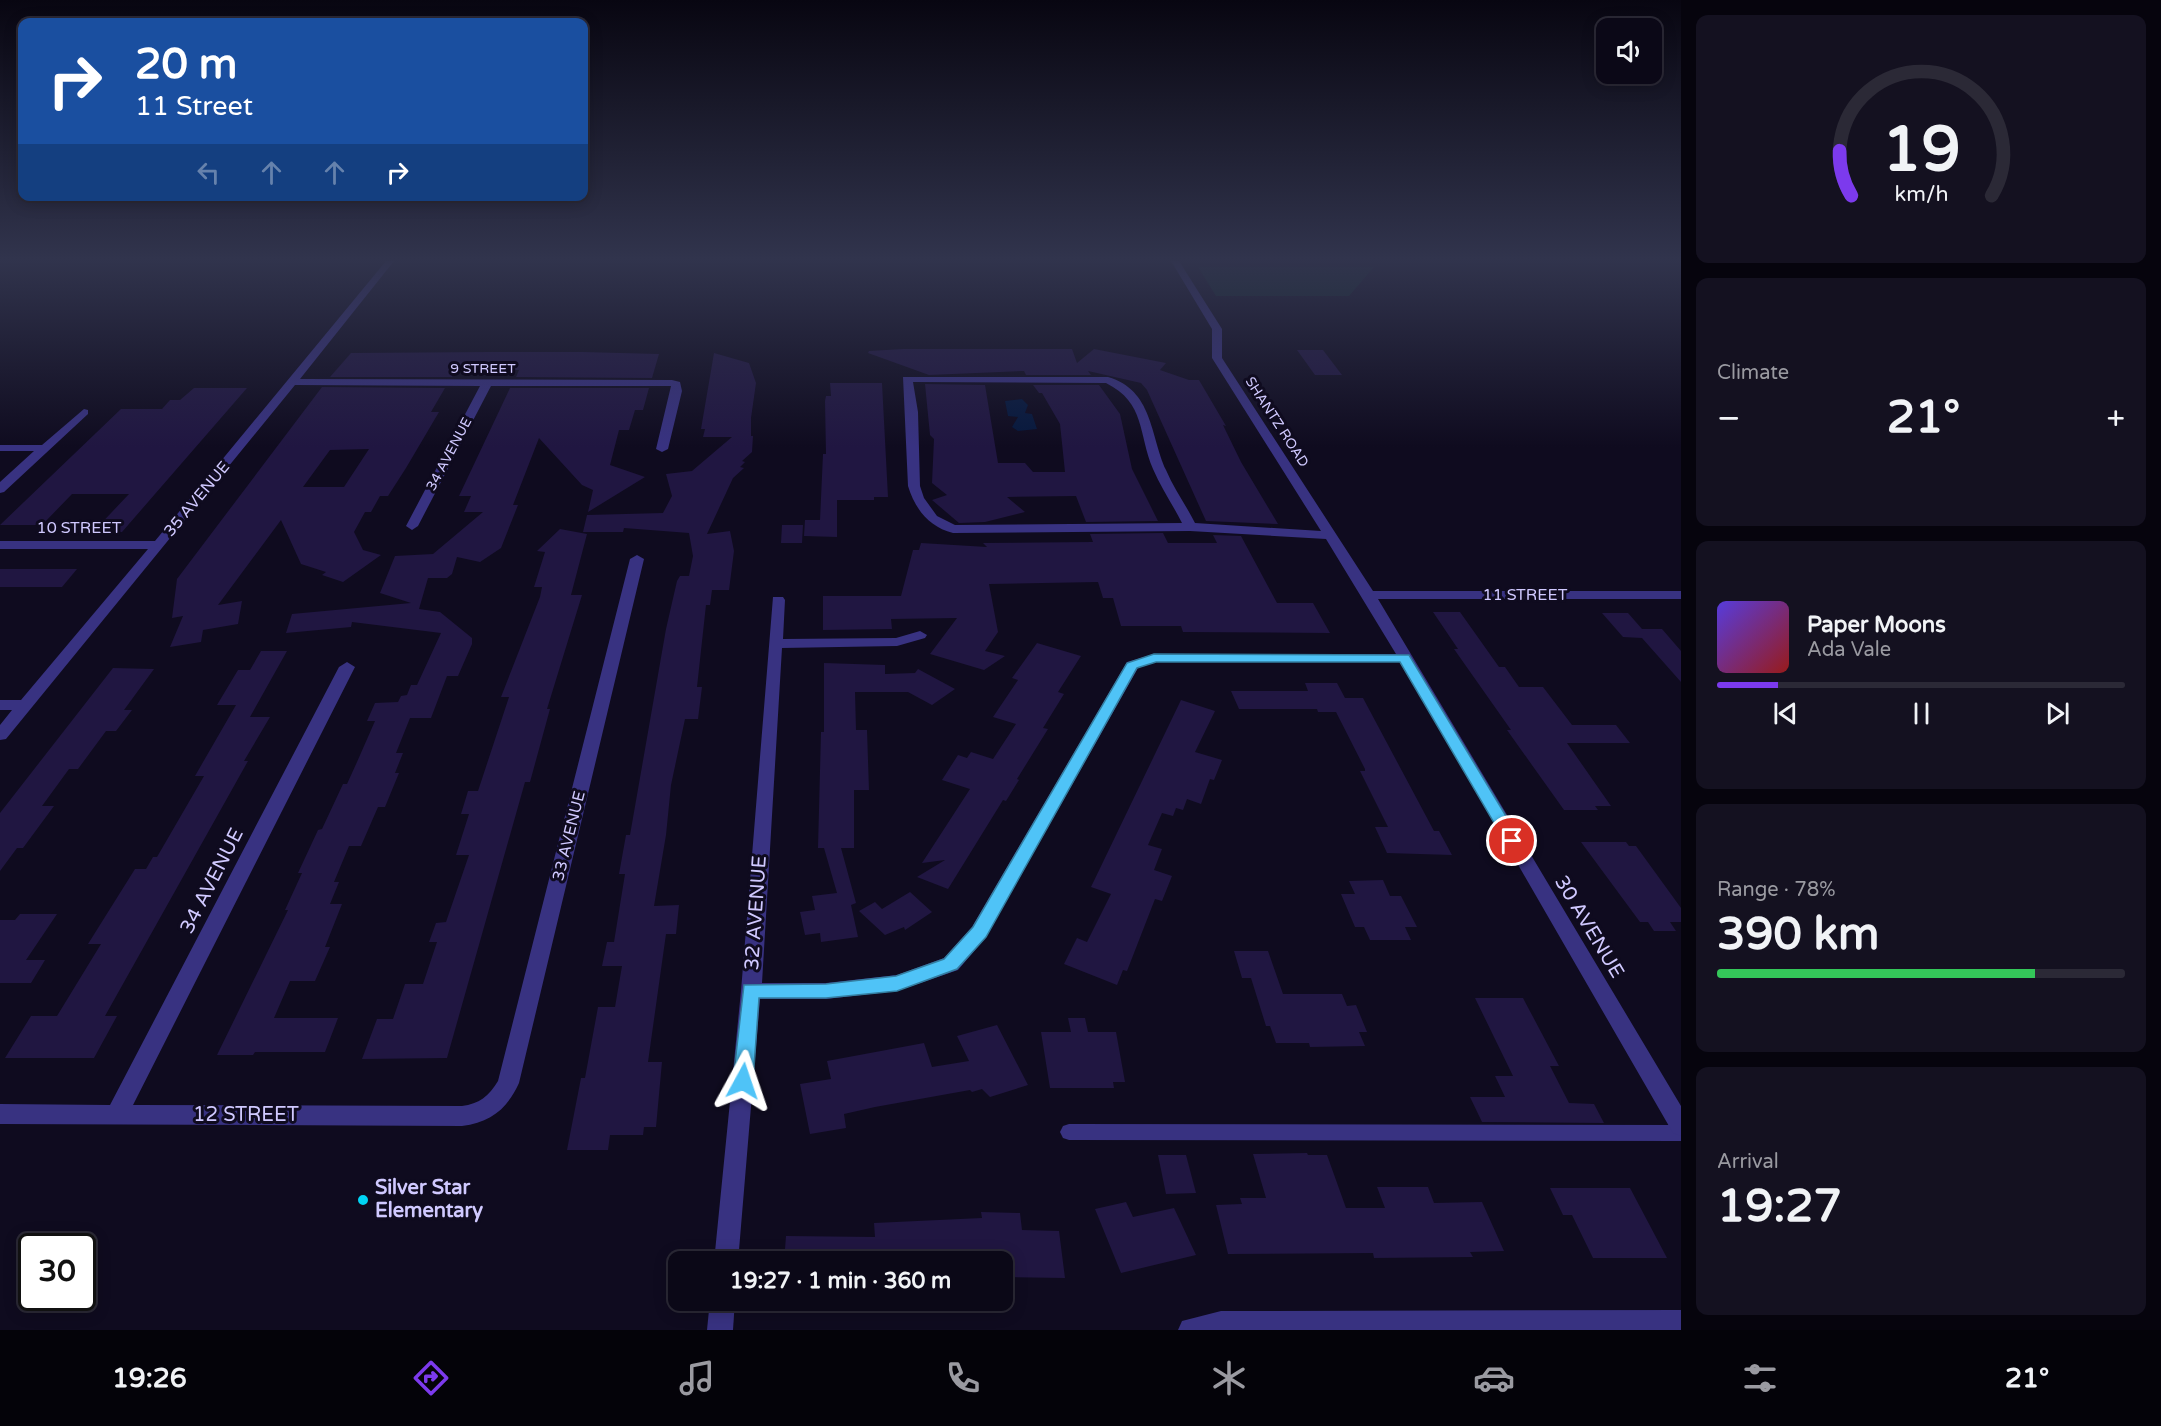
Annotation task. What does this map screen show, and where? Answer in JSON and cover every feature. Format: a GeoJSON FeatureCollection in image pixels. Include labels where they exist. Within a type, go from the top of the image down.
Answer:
{"type":"FeatureCollection","features":[{"type":"Feature","properties":{"kind":"street","name":"35 AVENUE"},"geometry":{"type":"LineString","coordinates":[[0,735],[340,323]]}},
{"type":"Feature","properties":{"kind":"street","name":"SHANTZ ROAD"},"geometry":{"type":"LineString","coordinates":[[1213,323],[1217,329],[1217,358],[1369,595]]}},
{"type":"Feature","properties":{"kind":"street"},"geometry":{"type":"LineString","coordinates":[[1190,527],[1152,452],[1146,417],[1131,394],[1117,384],[1108,380],[1050,378],[907,379],[912,412],[914,486],[922,508],[953,530],[1190,527],[1332,535]]}},
{"type":"Feature","properties":{"kind":"street","name":"9 STREET"},"geometry":{"type":"LineString","coordinates":[[293,382],[672,383],[676,384],[677,391],[662,449]]}},
{"type":"Feature","properties":{"kind":"street","name":"34 AVENUE"},"geometry":{"type":"LineString","coordinates":[[412,526],[487,383]]}},
{"type":"Feature","properties":{"kind":"street"},"geometry":{"type":"LineString","coordinates":[[0,489],[84,412]]}},
{"type":"Feature","properties":{"kind":"street"},"geometry":{"type":"LineString","coordinates":[[0,448],[44,448]]}},
{"type":"Feature","properties":{"kind":"street","name":"10 STREET"},"geometry":{"type":"LineString","coordinates":[[0,545],[158,545]]}},
{"type":"Feature","properties":{"kind":"street","name":"33 AVENUE"},"geometry":{"type":"LineString","coordinates":[[490,1109],[508,1083],[637,559]]}},
{"type":"Feature","properties":{"kind":"street","name":"11 STREET"},"geometry":{"type":"LineString","coordinates":[[1369,595],[1681,595]]}},
{"type":"Feature","properties":{"kind":"street","name":"30 AVENUE"},"geometry":{"type":"LineString","coordinates":[[1369,595],[1681,1126]]}},
{"type":"Feature","properties":{"kind":"street","name":"32 AVENUE"},"geometry":{"type":"LineString","coordinates":[[727,1251],[751,991],[778,600]]}},
{"type":"Feature","properties":{"kind":"street"},"geometry":{"type":"LineString","coordinates":[[775,644],[897,642],[920,634]]}},
{"type":"Feature","properties":{"kind":"street"},"geometry":{"type":"LineString","coordinates":[[751,991],[826,991],[897,983],[951,964],[980,932],[1132,666],[1154,658],[1404,658]]}},
{"type":"Feature","properties":{"kind":"street","name":"34 AVENUE"},"geometry":{"type":"LineString","coordinates":[[116,1115],[347,667]]}},
{"type":"Feature","properties":{"kind":"street"},"geometry":{"type":"LineString","coordinates":[[0,705],[25,705]]}},
{"type":"Feature","properties":{"kind":"street","name":"12 STREET"},"geometry":{"type":"LineString","coordinates":[[0,1114],[462,1116],[476,1115],[490,1109]]}},
{"type":"Feature","properties":{"kind":"street"},"geometry":{"type":"LineString","coordinates":[[720,1330],[722,1311]]}},
{"type":"Feature","properties":{"kind":"street"},"geometry":{"type":"LineString","coordinates":[[1191,1330],[1221,1324],[1681,1323]]}},
{"type":"Feature","properties":{"kind":"lane"},"geometry":{"type":"LineString","coordinates":[[1069,1132],[1681,1133]]}},
{"type":"Feature","properties":{"kind":"water"},"geometry":{"type":"Polygon","coordinates":[[[1022,399],[1028,405],[1025,413],[1032,414],[1037,429],[1018,431],[1012,427],[1018,417],[1008,416],[1005,401],[1022,399]]]}},
{"type":"Feature","properties":{"kind":"building"},"geometry":{"type":"Polygon","coordinates":[[[1072,349],[1077,363],[1094,349],[1166,363],[1160,370],[1189,380],[1199,380],[1226,426],[1223,425],[1241,462],[1278,524],[1206,521],[1147,390],[1141,383],[1088,371],[1091,375],[1026,375],[1024,371],[929,375],[868,353],[869,351],[1072,349]]]}},
{"type":"Feature","properties":{"kind":"building"},"geometry":{"type":"Polygon","coordinates":[[[1297,350],[1323,350],[1342,375],[1315,375],[1297,350]]]}},
{"type":"Feature","properties":{"kind":"building"},"geometry":{"type":"Polygon","coordinates":[[[351,353],[659,354],[652,378],[516,377],[519,370],[456,370],[452,377],[330,377],[351,353]]]}},
{"type":"Feature","properties":{"kind":"building"},"geometry":{"type":"Polygon","coordinates":[[[714,353],[749,363],[756,383],[751,418],[752,452],[742,461],[745,462],[740,467],[744,468],[733,478],[707,534],[730,531],[734,551],[729,590],[712,590],[710,605],[706,605],[697,687],[702,687],[698,719],[685,719],[671,785],[666,835],[654,906],[679,905],[676,934],[666,934],[648,1062],[662,1062],[656,1127],[644,1127],[643,1135],[610,1135],[608,1150],[567,1150],[581,1078],[585,1078],[598,1007],[615,1007],[622,966],[602,966],[607,942],[614,942],[625,874],[619,874],[626,835],[630,835],[666,629],[677,581],[680,576],[689,576],[693,556],[689,533],[624,528],[623,532],[583,532],[587,515],[663,513],[672,496],[666,474],[692,471],[732,437],[703,437],[705,429],[701,429],[714,353]]]}},
{"type":"Feature","properties":{"kind":"building"},"geometry":{"type":"Polygon","coordinates":[[[830,383],[882,383],[888,497],[874,497],[874,500],[837,500],[837,537],[804,536],[805,520],[820,520],[823,454],[826,454],[825,401],[826,396],[831,396],[830,383]]]}},
{"type":"Feature","properties":{"kind":"building"},"geometry":{"type":"Polygon","coordinates":[[[925,384],[985,385],[998,463],[1025,463],[1033,472],[1065,472],[1060,424],[1042,393],[1039,393],[1033,385],[1099,385],[1120,414],[1132,469],[1158,521],[1086,522],[1076,496],[1007,497],[1025,512],[985,522],[959,523],[932,500],[947,495],[932,483],[934,439],[930,435],[925,384]]]}},
{"type":"Feature","properties":{"kind":"building"},"geometry":{"type":"Polygon","coordinates":[[[322,387],[445,388],[431,412],[439,412],[406,468],[388,496],[380,496],[371,512],[365,512],[354,532],[363,550],[381,555],[343,582],[322,575],[326,572],[301,564],[281,520],[218,605],[242,601],[238,624],[203,630],[201,642],[170,647],[183,616],[172,618],[177,579],[322,387]],[[369,449],[330,450],[303,487],[344,487],[369,449]]]}},
{"type":"Feature","properties":{"kind":"building"},"geometry":{"type":"Polygon","coordinates":[[[194,388],[247,388],[122,532],[94,531],[129,494],[72,494],[42,525],[0,525],[121,409],[162,409],[170,400],[180,400],[194,388]]]}},
{"type":"Feature","properties":{"kind":"building"},"geometry":{"type":"Polygon","coordinates":[[[510,388],[649,388],[643,410],[635,410],[629,430],[619,430],[610,465],[645,477],[588,512],[593,490],[582,485],[539,438],[513,505],[518,505],[501,548],[480,562],[457,557],[452,574],[447,578],[428,578],[419,609],[440,612],[472,638],[472,644],[458,676],[447,676],[431,718],[410,718],[396,753],[403,753],[395,773],[399,773],[385,807],[378,807],[361,846],[349,846],[334,882],[339,882],[330,904],[342,904],[325,947],[330,947],[315,981],[290,981],[274,1018],[338,1018],[325,1052],[255,1052],[253,1055],[217,1055],[288,910],[285,910],[302,873],[298,873],[318,830],[322,829],[343,784],[347,784],[357,762],[375,721],[367,721],[375,703],[398,702],[401,696],[407,695],[411,685],[417,685],[441,633],[352,622],[351,627],[286,633],[292,614],[411,603],[380,593],[395,556],[433,554],[483,512],[464,512],[471,496],[459,496],[510,388]]]}},
{"type":"Feature","properties":{"kind":"building"},"geometry":{"type":"Polygon","coordinates":[[[782,525],[803,525],[802,543],[781,543],[782,525]]]}},
{"type":"Feature","properties":{"kind":"building"},"geometry":{"type":"Polygon","coordinates":[[[560,529],[587,534],[571,595],[582,595],[547,709],[550,709],[530,782],[525,782],[447,1058],[362,1059],[377,1019],[393,1019],[405,984],[423,984],[437,942],[429,942],[436,923],[446,922],[469,855],[456,855],[469,814],[461,814],[468,791],[478,791],[509,697],[501,697],[540,597],[542,587],[534,587],[545,552],[537,551],[560,529]]]}},
{"type":"Feature","properties":{"kind":"building"},"geometry":{"type":"Polygon","coordinates":[[[1163,533],[1168,543],[1217,543],[1213,535],[1241,536],[1277,603],[1313,603],[1330,633],[1183,632],[1181,626],[1121,626],[1113,598],[1103,598],[1098,582],[989,584],[998,632],[985,651],[1005,656],[984,670],[930,654],[957,618],[891,619],[892,629],[823,630],[823,596],[901,596],[913,550],[919,550],[921,543],[987,547],[983,543],[1093,542],[1090,534],[1163,533]]]}},
{"type":"Feature","properties":{"kind":"building"},"geometry":{"type":"Polygon","coordinates":[[[0,569],[77,569],[62,587],[0,587],[0,569]]]}},
{"type":"Feature","properties":{"kind":"building"},"geometry":{"type":"Polygon","coordinates":[[[1433,612],[1460,612],[1499,667],[1505,667],[1519,687],[1543,687],[1572,725],[1616,725],[1630,743],[1567,743],[1611,806],[1595,806],[1598,810],[1564,810],[1507,730],[1511,730],[1454,649],[1458,649],[1433,612]]]}},
{"type":"Feature","properties":{"kind":"building"},"geometry":{"type":"Polygon","coordinates":[[[1602,613],[1628,613],[1642,629],[1662,629],[1681,651],[1681,682],[1642,638],[1623,637],[1602,613]]]}},
{"type":"Feature","properties":{"kind":"building"},"geometry":{"type":"Polygon","coordinates":[[[1037,643],[1081,656],[1058,692],[1064,694],[1043,728],[1048,729],[1006,801],[1003,800],[948,889],[917,877],[945,860],[922,863],[970,789],[942,780],[958,755],[967,758],[971,752],[993,759],[1016,724],[993,717],[1018,680],[1012,678],[1037,643]]]}},
{"type":"Feature","properties":{"kind":"building"},"geometry":{"type":"Polygon","coordinates":[[[261,651],[287,651],[250,717],[270,717],[244,761],[248,761],[105,1016],[117,1016],[94,1058],[5,1058],[31,1016],[57,1016],[101,944],[88,944],[135,869],[146,869],[153,857],[157,857],[204,776],[195,776],[236,705],[217,705],[238,670],[250,670],[261,651]]]}},
{"type":"Feature","properties":{"kind":"building"},"geometry":{"type":"Polygon","coordinates":[[[824,663],[885,665],[885,674],[915,673],[918,669],[955,689],[932,705],[908,692],[855,692],[856,730],[867,730],[869,790],[854,790],[854,848],[841,848],[856,903],[851,905],[858,937],[821,942],[820,933],[805,935],[800,912],[815,910],[812,896],[837,893],[824,848],[818,848],[821,732],[824,732],[824,663]]]}},
{"type":"Feature","properties":{"kind":"building"},"geometry":{"type":"Polygon","coordinates":[[[113,668],[154,669],[124,710],[132,710],[116,731],[106,731],[78,769],[69,769],[42,806],[54,806],[23,848],[17,848],[0,871],[0,813],[113,668]]]}},
{"type":"Feature","properties":{"kind":"building"},"geometry":{"type":"Polygon","coordinates":[[[1305,683],[1337,683],[1345,698],[1363,698],[1434,831],[1439,831],[1452,855],[1387,853],[1375,827],[1388,827],[1360,771],[1365,771],[1365,769],[1336,712],[1318,712],[1317,709],[1239,709],[1231,691],[1308,691],[1305,683]]]}},
{"type":"Feature","properties":{"kind":"building"},"geometry":{"type":"Polygon","coordinates":[[[1181,700],[1215,711],[1195,752],[1222,760],[1214,780],[1210,779],[1201,804],[1187,799],[1183,810],[1176,808],[1173,816],[1162,813],[1148,845],[1162,849],[1154,870],[1172,876],[1162,901],[1155,899],[1127,971],[1123,970],[1117,985],[1064,964],[1077,938],[1087,942],[1111,894],[1091,887],[1181,700]]]}},
{"type":"Feature","properties":{"kind":"building"},"geometry":{"type":"Polygon","coordinates":[[[1581,842],[1626,842],[1629,846],[1636,846],[1681,908],[1681,922],[1670,922],[1676,931],[1654,931],[1648,922],[1640,922],[1581,842]]]}},
{"type":"Feature","properties":{"kind":"building"},"geometry":{"type":"Polygon","coordinates":[[[1383,880],[1390,896],[1401,896],[1417,927],[1405,927],[1411,940],[1370,940],[1364,927],[1355,927],[1341,894],[1355,894],[1349,881],[1383,880]]]}},
{"type":"Feature","properties":{"kind":"building"},"geometry":{"type":"Polygon","coordinates":[[[910,892],[932,912],[905,930],[904,927],[885,935],[859,911],[875,902],[882,909],[910,892]]]}},
{"type":"Feature","properties":{"kind":"building"},"geometry":{"type":"Polygon","coordinates":[[[20,914],[57,914],[26,960],[45,960],[31,983],[0,983],[0,920],[15,920],[20,914]]]}},
{"type":"Feature","properties":{"kind":"building"},"geometry":{"type":"Polygon","coordinates":[[[1234,951],[1268,951],[1283,994],[1342,994],[1347,1006],[1356,1005],[1367,1032],[1359,1032],[1365,1046],[1310,1047],[1309,1043],[1276,1043],[1270,1026],[1266,1026],[1251,978],[1242,978],[1234,951]]]}},
{"type":"Feature","properties":{"kind":"building"},"geometry":{"type":"Polygon","coordinates":[[[1475,998],[1523,998],[1559,1066],[1550,1066],[1569,1103],[1594,1104],[1604,1123],[1482,1122],[1470,1097],[1505,1097],[1495,1076],[1513,1076],[1475,998]]]}},
{"type":"Feature","properties":{"kind":"building"},"geometry":{"type":"Polygon","coordinates":[[[1068,1018],[1085,1018],[1088,1032],[1116,1032],[1125,1082],[1113,1082],[1114,1088],[1050,1088],[1041,1032],[1071,1032],[1068,1018]]]}},
{"type":"Feature","properties":{"kind":"building"},"geometry":{"type":"Polygon","coordinates":[[[997,1025],[1028,1085],[990,1097],[982,1089],[972,1092],[970,1090],[875,1107],[844,1114],[846,1128],[810,1134],[800,1084],[831,1079],[827,1061],[924,1043],[932,1067],[969,1061],[957,1036],[997,1025]]]}},
{"type":"Feature","properties":{"kind":"building"},"geometry":{"type":"Polygon","coordinates":[[[1307,1153],[1308,1155],[1327,1155],[1346,1208],[1385,1208],[1377,1187],[1428,1187],[1434,1203],[1482,1202],[1504,1251],[1470,1252],[1473,1257],[1374,1258],[1373,1253],[1228,1254],[1216,1205],[1242,1204],[1240,1198],[1266,1198],[1253,1154],[1307,1153]]]}},
{"type":"Feature","properties":{"kind":"building"},"geometry":{"type":"Polygon","coordinates":[[[1158,1155],[1186,1155],[1196,1193],[1166,1194],[1158,1155]]]}},
{"type":"Feature","properties":{"kind":"building"},"geometry":{"type":"Polygon","coordinates":[[[1550,1188],[1630,1188],[1667,1258],[1593,1258],[1572,1215],[1563,1215],[1550,1188]]]}},
{"type":"Feature","properties":{"kind":"building"},"geometry":{"type":"Polygon","coordinates":[[[1126,1202],[1133,1217],[1174,1208],[1196,1255],[1121,1273],[1095,1209],[1126,1202]]]}},
{"type":"Feature","properties":{"kind":"building"},"geometry":{"type":"Polygon","coordinates":[[[981,1212],[1020,1213],[1022,1230],[1059,1231],[1065,1278],[1013,1277],[1013,1251],[785,1251],[786,1236],[875,1237],[874,1223],[982,1218],[981,1212]]]}},
{"type":"Feature","properties":{"kind":"place","name":"Silver Star Elementary"},"geometry":{"type":"Point","coordinates":[363,1200]}},
{"type":"Feature","properties":{"kind":"route"},"geometry":{"type":"LineString","coordinates":[[743,1081],[751,991],[826,991],[897,983],[951,964],[980,932],[1132,666],[1154,658],[1404,658],[1512,841]]}}]}
